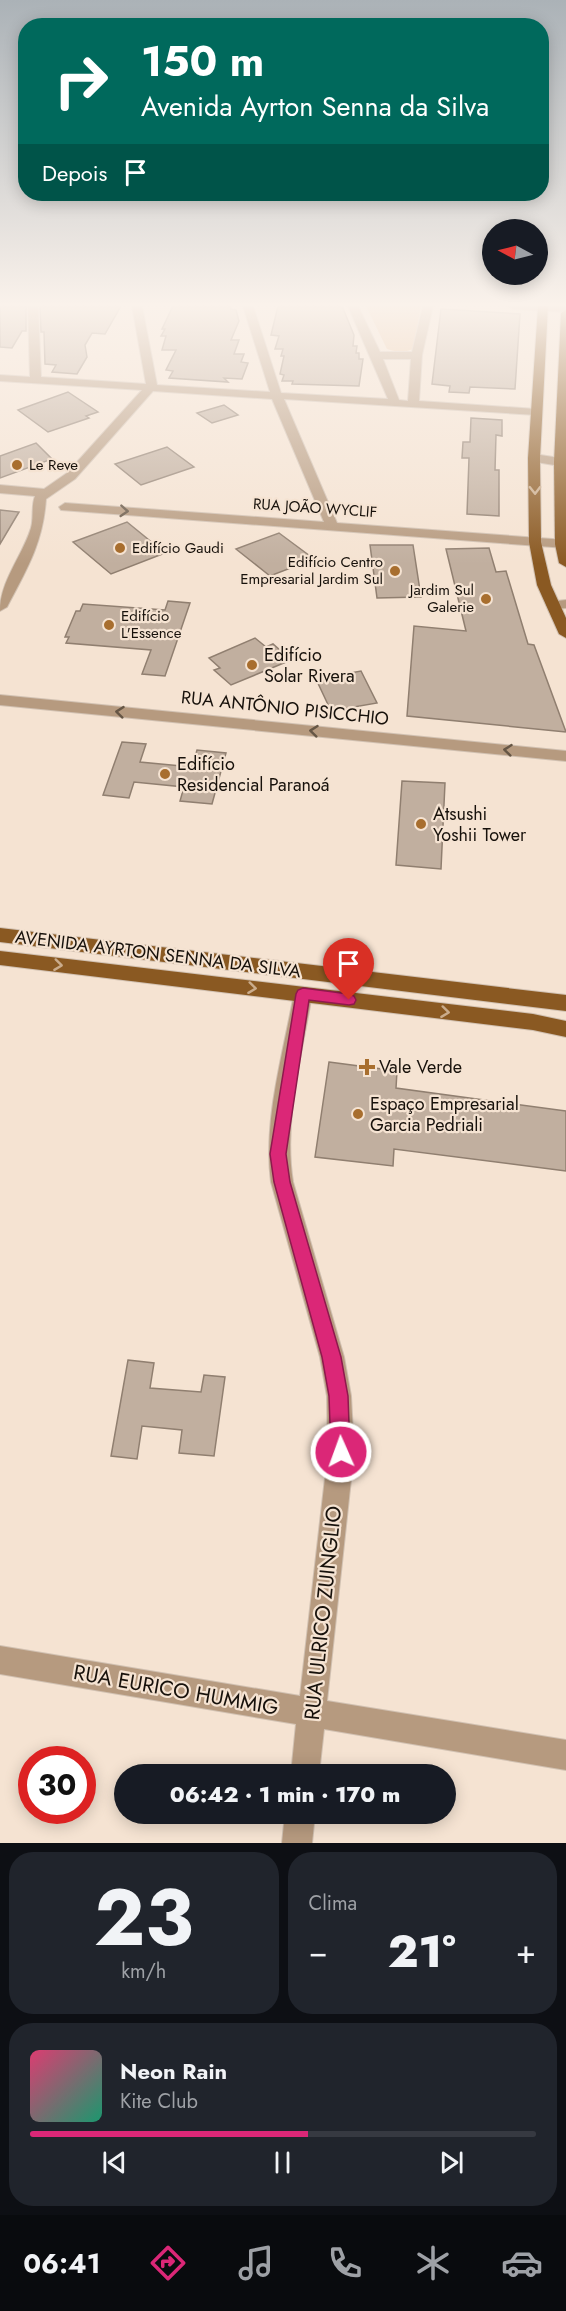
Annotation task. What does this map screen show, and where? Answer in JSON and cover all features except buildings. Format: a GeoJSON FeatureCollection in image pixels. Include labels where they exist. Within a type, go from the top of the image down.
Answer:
{"type":"FeatureCollection","features":[{"type":"Feature","properties":{"kind":"main road"},"geometry":{"type":"LineString","coordinates":[[537,392],[534,458],[535,538],[544,585],[559,604],[565,629]]}},
{"type":"Feature","properties":{"kind":"main road"},"geometry":{"type":"LineString","coordinates":[[564,392],[563,462],[566,563]]}},
{"type":"Feature","properties":{"kind":"main road","name":"AVENIDA AYRTON SENNA DA SILVA"},"geometry":{"type":"LineString","coordinates":[[0,935],[566,1003]]}},
{"type":"Feature","properties":{"kind":"main road","name":"AVENIDA AYRTON SENNA DA SILVA"},"geometry":{"type":"LineString","coordinates":[[0,958],[303,994],[566,1029]]}},
{"type":"Feature","properties":{"kind":"street"},"geometry":{"type":"LineString","coordinates":[[0,607],[26,558],[38,526],[44,499],[71,476],[147,392]]}},
{"type":"Feature","properties":{"kind":"street"},"geometry":{"type":"LineString","coordinates":[[245,392],[536,412]]}},
{"type":"Feature","properties":{"kind":"street"},"geometry":{"type":"LineString","coordinates":[[390,392],[394,401]]}},
{"type":"Feature","properties":{"kind":"street"},"geometry":{"type":"LineString","coordinates":[[413,403],[414,392]]}},
{"type":"Feature","properties":{"kind":"street"},"geometry":{"type":"LineString","coordinates":[[276,394],[329,520]]}},
{"type":"Feature","properties":{"kind":"street"},"geometry":{"type":"LineString","coordinates":[[534,458],[563,462]]}},
{"type":"Feature","properties":{"kind":"street"},"geometry":{"type":"LineString","coordinates":[[38,526],[72,502],[71,476]]}},
{"type":"Feature","properties":{"kind":"street","name":"RUA JOÃO WYCLIF"},"geometry":{"type":"LineString","coordinates":[[0,489],[44,499],[50,509],[329,520]]}},
{"type":"Feature","properties":{"kind":"street","name":"RUA JOÃO WYCLIF"},"geometry":{"type":"LineString","coordinates":[[0,501],[44,499],[62,491],[71,495],[564,541]]}},
{"type":"Feature","properties":{"kind":"street","name":"RUA ANTÔNIO PISICCHIO"},"geometry":{"type":"LineString","coordinates":[[0,700],[566,756]]}},
{"type":"Feature","properties":{"kind":"street","name":"RUA ULRICO ZUINGLIO"},"geometry":{"type":"LineString","coordinates":[[303,994],[278,1154],[282,1182],[332,1357],[339,1396],[341,1452],[306,1764]]}},
{"type":"Feature","properties":{"kind":"street","name":"RUA EURICO HUMMIG"},"geometry":{"type":"LineString","coordinates":[[0,1660],[566,1755]]}},
{"type":"Feature","properties":{"kind":"street"},"geometry":{"type":"LineString","coordinates":[[297,1843],[299,1824]]}},
{"type":"Feature","properties":{"kind":"place","name":"Le Reve"},"geometry":{"type":"Point","coordinates":[17,465]}},
{"type":"Feature","properties":{"kind":"place","name":"Edifício Gaudi"},"geometry":{"type":"Point","coordinates":[120,548]}},
{"type":"Feature","properties":{"kind":"place","name":"Edifício Centro Empresarial Jardim Sul"},"geometry":{"type":"Point","coordinates":[395,571]}},
{"type":"Feature","properties":{"kind":"place","name":"Jardim Sul Galerie"},"geometry":{"type":"Point","coordinates":[486,599]}},
{"type":"Feature","properties":{"kind":"place","name":"Edifício L'Essence"},"geometry":{"type":"Point","coordinates":[109,625]}},
{"type":"Feature","properties":{"kind":"place","name":"Edifício Solar Rivera"},"geometry":{"type":"Point","coordinates":[252,665]}},
{"type":"Feature","properties":{"kind":"place","name":"Edifício Residencial Paranoá"},"geometry":{"type":"Point","coordinates":[165,774]}},
{"type":"Feature","properties":{"kind":"place","name":"Atsushi Yoshii Tower"},"geometry":{"type":"Point","coordinates":[421,824]}},
{"type":"Feature","properties":{"kind":"place","name":"Vale Verde"},"geometry":{"type":"Point","coordinates":[367,1067]}},
{"type":"Feature","properties":{"kind":"place","name":"Espaço Empresarial Garcia Pedriali"},"geometry":{"type":"Point","coordinates":[358,1114]}},
{"type":"Feature","properties":{"kind":"route"},"geometry":{"type":"LineString","coordinates":[[341,1452],[339,1396],[332,1357],[282,1182],[278,1154],[280,1128],[303,994],[349,1000]]}}]}
